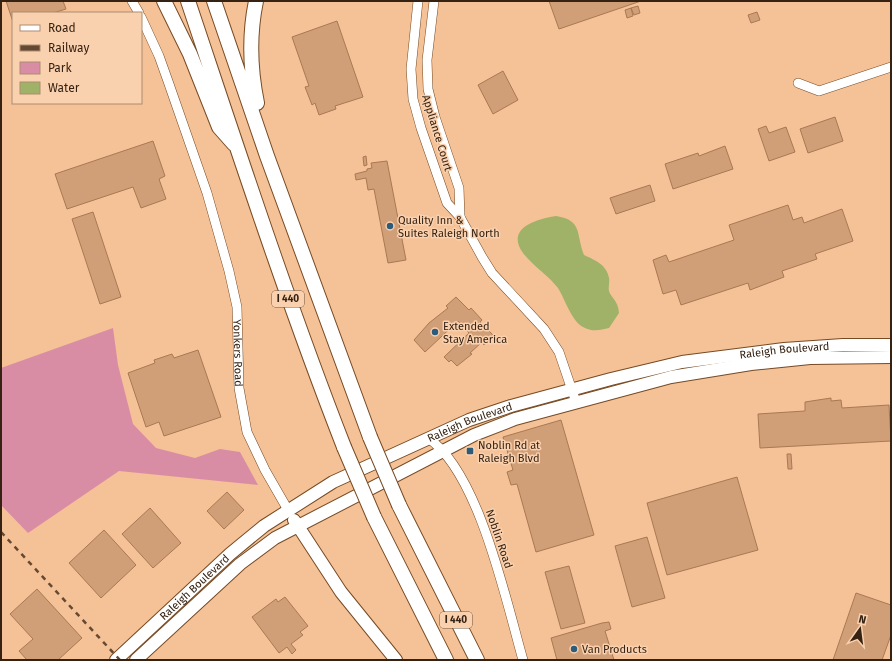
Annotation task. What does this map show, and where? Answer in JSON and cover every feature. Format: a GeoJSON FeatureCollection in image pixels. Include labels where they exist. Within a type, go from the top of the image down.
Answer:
{"type":"FeatureCollection","features":[{"type":"Feature","properties":{"kind":"highway"},"geometry":{"type":"LineString","coordinates":[[164,1],[190,54],[219,127],[238,148]]}},
{"type":"Feature","properties":{"kind":"highway","name":"I 440"},"geometry":{"type":"LineString","coordinates":[[188,1],[310,359],[344,447],[374,517],[446,660]]}},
{"type":"Feature","properties":{"kind":"highway","name":"I 440"},"geometry":{"type":"LineString","coordinates":[[214,1],[267,156],[370,437],[399,504],[442,593],[477,660]]}},
{"type":"Feature","properties":{"kind":"highway"},"geometry":{"type":"LineString","coordinates":[[256,1],[251,40],[251,66],[267,156]]}},
{"type":"Feature","properties":{"kind":"main road","name":"Raleigh Boulevard"},"geometry":{"type":"LineString","coordinates":[[116,660],[230,554],[264,526],[288,510],[333,482],[428,438],[484,415],[639,371],[726,355],[816,347],[891,346]]}},
{"type":"Feature","properties":{"kind":"main road","name":"Raleigh Boulevard"},"geometry":{"type":"LineString","coordinates":[[136,660],[251,555],[275,538],[444,450],[501,424],[576,402],[671,377],[751,364],[817,358],[891,357]]}},
{"type":"Feature","properties":{"kind":"main road","name":"Yonkers Road"},"geometry":{"type":"LineString","coordinates":[[288,510],[341,592],[396,660]]}},
{"type":"Feature","properties":{"kind":"street"},"geometry":{"type":"LineString","coordinates":[[132,1],[138,12]]}},
{"type":"Feature","properties":{"kind":"street","name":"Appliance Court"},"geometry":{"type":"LineString","coordinates":[[418,1],[411,69],[413,99],[447,203],[460,217],[492,273],[544,329],[559,352],[576,402]]}},
{"type":"Feature","properties":{"kind":"street","name":"Appliance Court"},"geometry":{"type":"LineString","coordinates":[[434,1],[427,60],[428,89],[432,111],[459,188],[460,217]]}},
{"type":"Feature","properties":{"kind":"street","name":"Yonkers Road"},"geometry":{"type":"LineString","coordinates":[[142,19],[159,56],[207,193],[229,271],[237,307],[238,381],[242,414],[247,432],[265,470],[288,510]]}},
{"type":"Feature","properties":{"kind":"street"},"geometry":{"type":"LineString","coordinates":[[798,83],[819,91],[891,67]]}},
{"type":"Feature","properties":{"kind":"street","name":"Noblin Road"},"geometry":{"type":"LineString","coordinates":[[428,438],[444,450],[474,504],[488,540],[523,660]]}},
{"type":"Feature","properties":{"kind":"green space"},"geometry":{"type":"Polygon","coordinates":[[[113,328],[118,365],[133,424],[156,448],[195,458],[220,449],[240,452],[258,485],[119,471],[28,533],[1,505],[1,368],[113,328]]]}},
{"type":"Feature","properties":{"kind":"water"},"geometry":{"type":"Polygon","coordinates":[[[556,216],[565,218],[575,225],[584,255],[603,266],[608,273],[609,291],[616,302],[619,313],[609,328],[594,330],[580,325],[573,316],[558,288],[527,258],[518,244],[518,237],[526,226],[532,222],[556,216]]]}},
{"type":"Feature","properties":{"kind":"building"},"geometry":{"type":"Polygon","coordinates":[[[6,1],[63,1],[66,9],[56,12],[12,12],[12,19],[6,1]]]}},
{"type":"Feature","properties":{"kind":"building"},"geometry":{"type":"Polygon","coordinates":[[[549,1],[641,1],[559,29],[549,1]]]}},
{"type":"Feature","properties":{"kind":"building"},"geometry":{"type":"Polygon","coordinates":[[[638,6],[640,13],[634,15],[631,8],[638,6]]]}},
{"type":"Feature","properties":{"kind":"building"},"geometry":{"type":"Polygon","coordinates":[[[631,8],[633,16],[627,18],[625,10],[631,8]]]}},
{"type":"Feature","properties":{"kind":"building"},"geometry":{"type":"Polygon","coordinates":[[[757,12],[760,20],[751,23],[748,15],[757,12]]]}},
{"type":"Feature","properties":{"kind":"building"},"geometry":{"type":"Polygon","coordinates":[[[337,21],[363,97],[335,106],[336,109],[319,115],[315,103],[312,105],[305,87],[309,86],[292,37],[337,21]]]}},
{"type":"Feature","properties":{"kind":"building"},"geometry":{"type":"Polygon","coordinates":[[[503,71],[518,100],[493,114],[478,85],[503,71]]]}},
{"type":"Feature","properties":{"kind":"building"},"geometry":{"type":"Polygon","coordinates":[[[835,117],[843,141],[808,153],[800,129],[835,117]]]}},
{"type":"Feature","properties":{"kind":"building"},"geometry":{"type":"Polygon","coordinates":[[[766,126],[769,133],[786,127],[795,152],[769,161],[758,129],[766,126]]]}},
{"type":"Feature","properties":{"kind":"building"},"geometry":{"type":"Polygon","coordinates":[[[153,141],[165,176],[159,179],[166,199],[141,208],[133,187],[67,209],[55,174],[153,141]]]}},
{"type":"Feature","properties":{"kind":"building"},"geometry":{"type":"Polygon","coordinates":[[[725,146],[733,169],[673,189],[665,164],[698,153],[699,156],[725,146]]]}},
{"type":"Feature","properties":{"kind":"building"},"geometry":{"type":"Polygon","coordinates":[[[366,156],[367,165],[364,166],[363,157],[366,156]]]}},
{"type":"Feature","properties":{"kind":"building","name":"Quality Inn & Suites Raleigh North"},"geometry":{"type":"Polygon","coordinates":[[[387,161],[406,260],[388,263],[374,189],[368,190],[366,178],[356,180],[355,174],[372,168],[371,163],[387,161]]]}},
{"type":"Feature","properties":{"kind":"building"},"geometry":{"type":"Polygon","coordinates":[[[650,185],[655,201],[616,214],[610,198],[650,185]]]}},
{"type":"Feature","properties":{"kind":"building"},"geometry":{"type":"Polygon","coordinates":[[[788,205],[793,220],[802,217],[804,223],[842,209],[853,241],[815,254],[817,259],[782,271],[784,277],[750,290],[748,283],[681,305],[676,290],[663,294],[653,260],[666,255],[669,262],[734,240],[729,225],[788,205]]]}},
{"type":"Feature","properties":{"kind":"building"},"geometry":{"type":"Polygon","coordinates":[[[93,212],[121,297],[100,304],[72,219],[93,212]]]}},
{"type":"Feature","properties":{"kind":"building","name":"Extended Stay America"},"geometry":{"type":"Polygon","coordinates":[[[456,297],[469,310],[471,308],[482,320],[480,322],[494,336],[484,345],[482,342],[470,353],[472,354],[457,366],[451,360],[449,362],[444,357],[469,333],[458,321],[425,352],[414,340],[429,323],[448,308],[446,306],[456,297]]]}},
{"type":"Feature","properties":{"kind":"building"},"geometry":{"type":"Polygon","coordinates":[[[198,350],[221,417],[164,436],[159,422],[146,427],[128,373],[155,363],[154,360],[172,354],[174,358],[198,350]]]}},
{"type":"Feature","properties":{"kind":"building"},"geometry":{"type":"Polygon","coordinates":[[[831,398],[831,401],[841,400],[842,408],[889,405],[891,441],[760,448],[758,414],[805,411],[805,402],[831,398]]]}},
{"type":"Feature","properties":{"kind":"building"},"geometry":{"type":"Polygon","coordinates":[[[561,420],[594,535],[536,552],[517,484],[511,485],[507,472],[513,470],[503,437],[561,420]]]}},
{"type":"Feature","properties":{"kind":"building"},"geometry":{"type":"Polygon","coordinates":[[[787,454],[791,454],[792,469],[788,469],[787,454]]]}},
{"type":"Feature","properties":{"kind":"building"},"geometry":{"type":"Polygon","coordinates":[[[737,477],[758,550],[667,575],[647,503],[737,477]]]}},
{"type":"Feature","properties":{"kind":"building"},"geometry":{"type":"Polygon","coordinates":[[[227,492],[244,510],[224,529],[207,511],[227,492]]]}},
{"type":"Feature","properties":{"kind":"building"},"geometry":{"type":"Polygon","coordinates":[[[150,508],[181,543],[153,568],[122,534],[150,508]]]}},
{"type":"Feature","properties":{"kind":"building"},"geometry":{"type":"Polygon","coordinates":[[[104,530],[136,565],[101,598],[69,563],[104,530]]]}},
{"type":"Feature","properties":{"kind":"building"},"geometry":{"type":"Polygon","coordinates":[[[647,537],[665,598],[632,607],[615,546],[647,537]]]}},
{"type":"Feature","properties":{"kind":"building"},"geometry":{"type":"Polygon","coordinates":[[[569,566],[585,623],[561,629],[545,572],[569,566]]]}},
{"type":"Feature","properties":{"kind":"building"},"geometry":{"type":"Polygon","coordinates":[[[37,589],[82,638],[58,660],[27,660],[19,651],[33,639],[10,614],[37,589]]]}},
{"type":"Feature","properties":{"kind":"building"},"geometry":{"type":"Polygon","coordinates":[[[856,593],[891,605],[891,635],[882,660],[833,660],[856,593]]]}},
{"type":"Feature","properties":{"kind":"building"},"geometry":{"type":"Polygon","coordinates":[[[285,597],[308,626],[300,632],[303,635],[291,644],[296,650],[292,654],[287,647],[279,653],[252,617],[276,599],[278,602],[285,597]]]}},
{"type":"Feature","properties":{"kind":"building"},"geometry":{"type":"Polygon","coordinates":[[[609,622],[611,629],[605,631],[614,660],[557,660],[551,638],[609,622]]]}},
{"type":"Feature","properties":{"kind":"railway"},"geometry":{"type":"LineString","coordinates":[[1,532],[120,660]]}},
{"type":"Feature","properties":{"kind":"place","name":"Quality Inn & Suites Raleigh North"},"geometry":{"type":"Point","coordinates":[390,226]}},
{"type":"Feature","properties":{"kind":"place","name":"Extended Stay America"},"geometry":{"type":"Point","coordinates":[435,332]}},
{"type":"Feature","properties":{"kind":"place","name":"Noblin Rd at Raleigh Blvd"},"geometry":{"type":"Point","coordinates":[470,451]}},
{"type":"Feature","properties":{"kind":"place","name":"Van Products"},"geometry":{"type":"Point","coordinates":[574,649]}}]}
